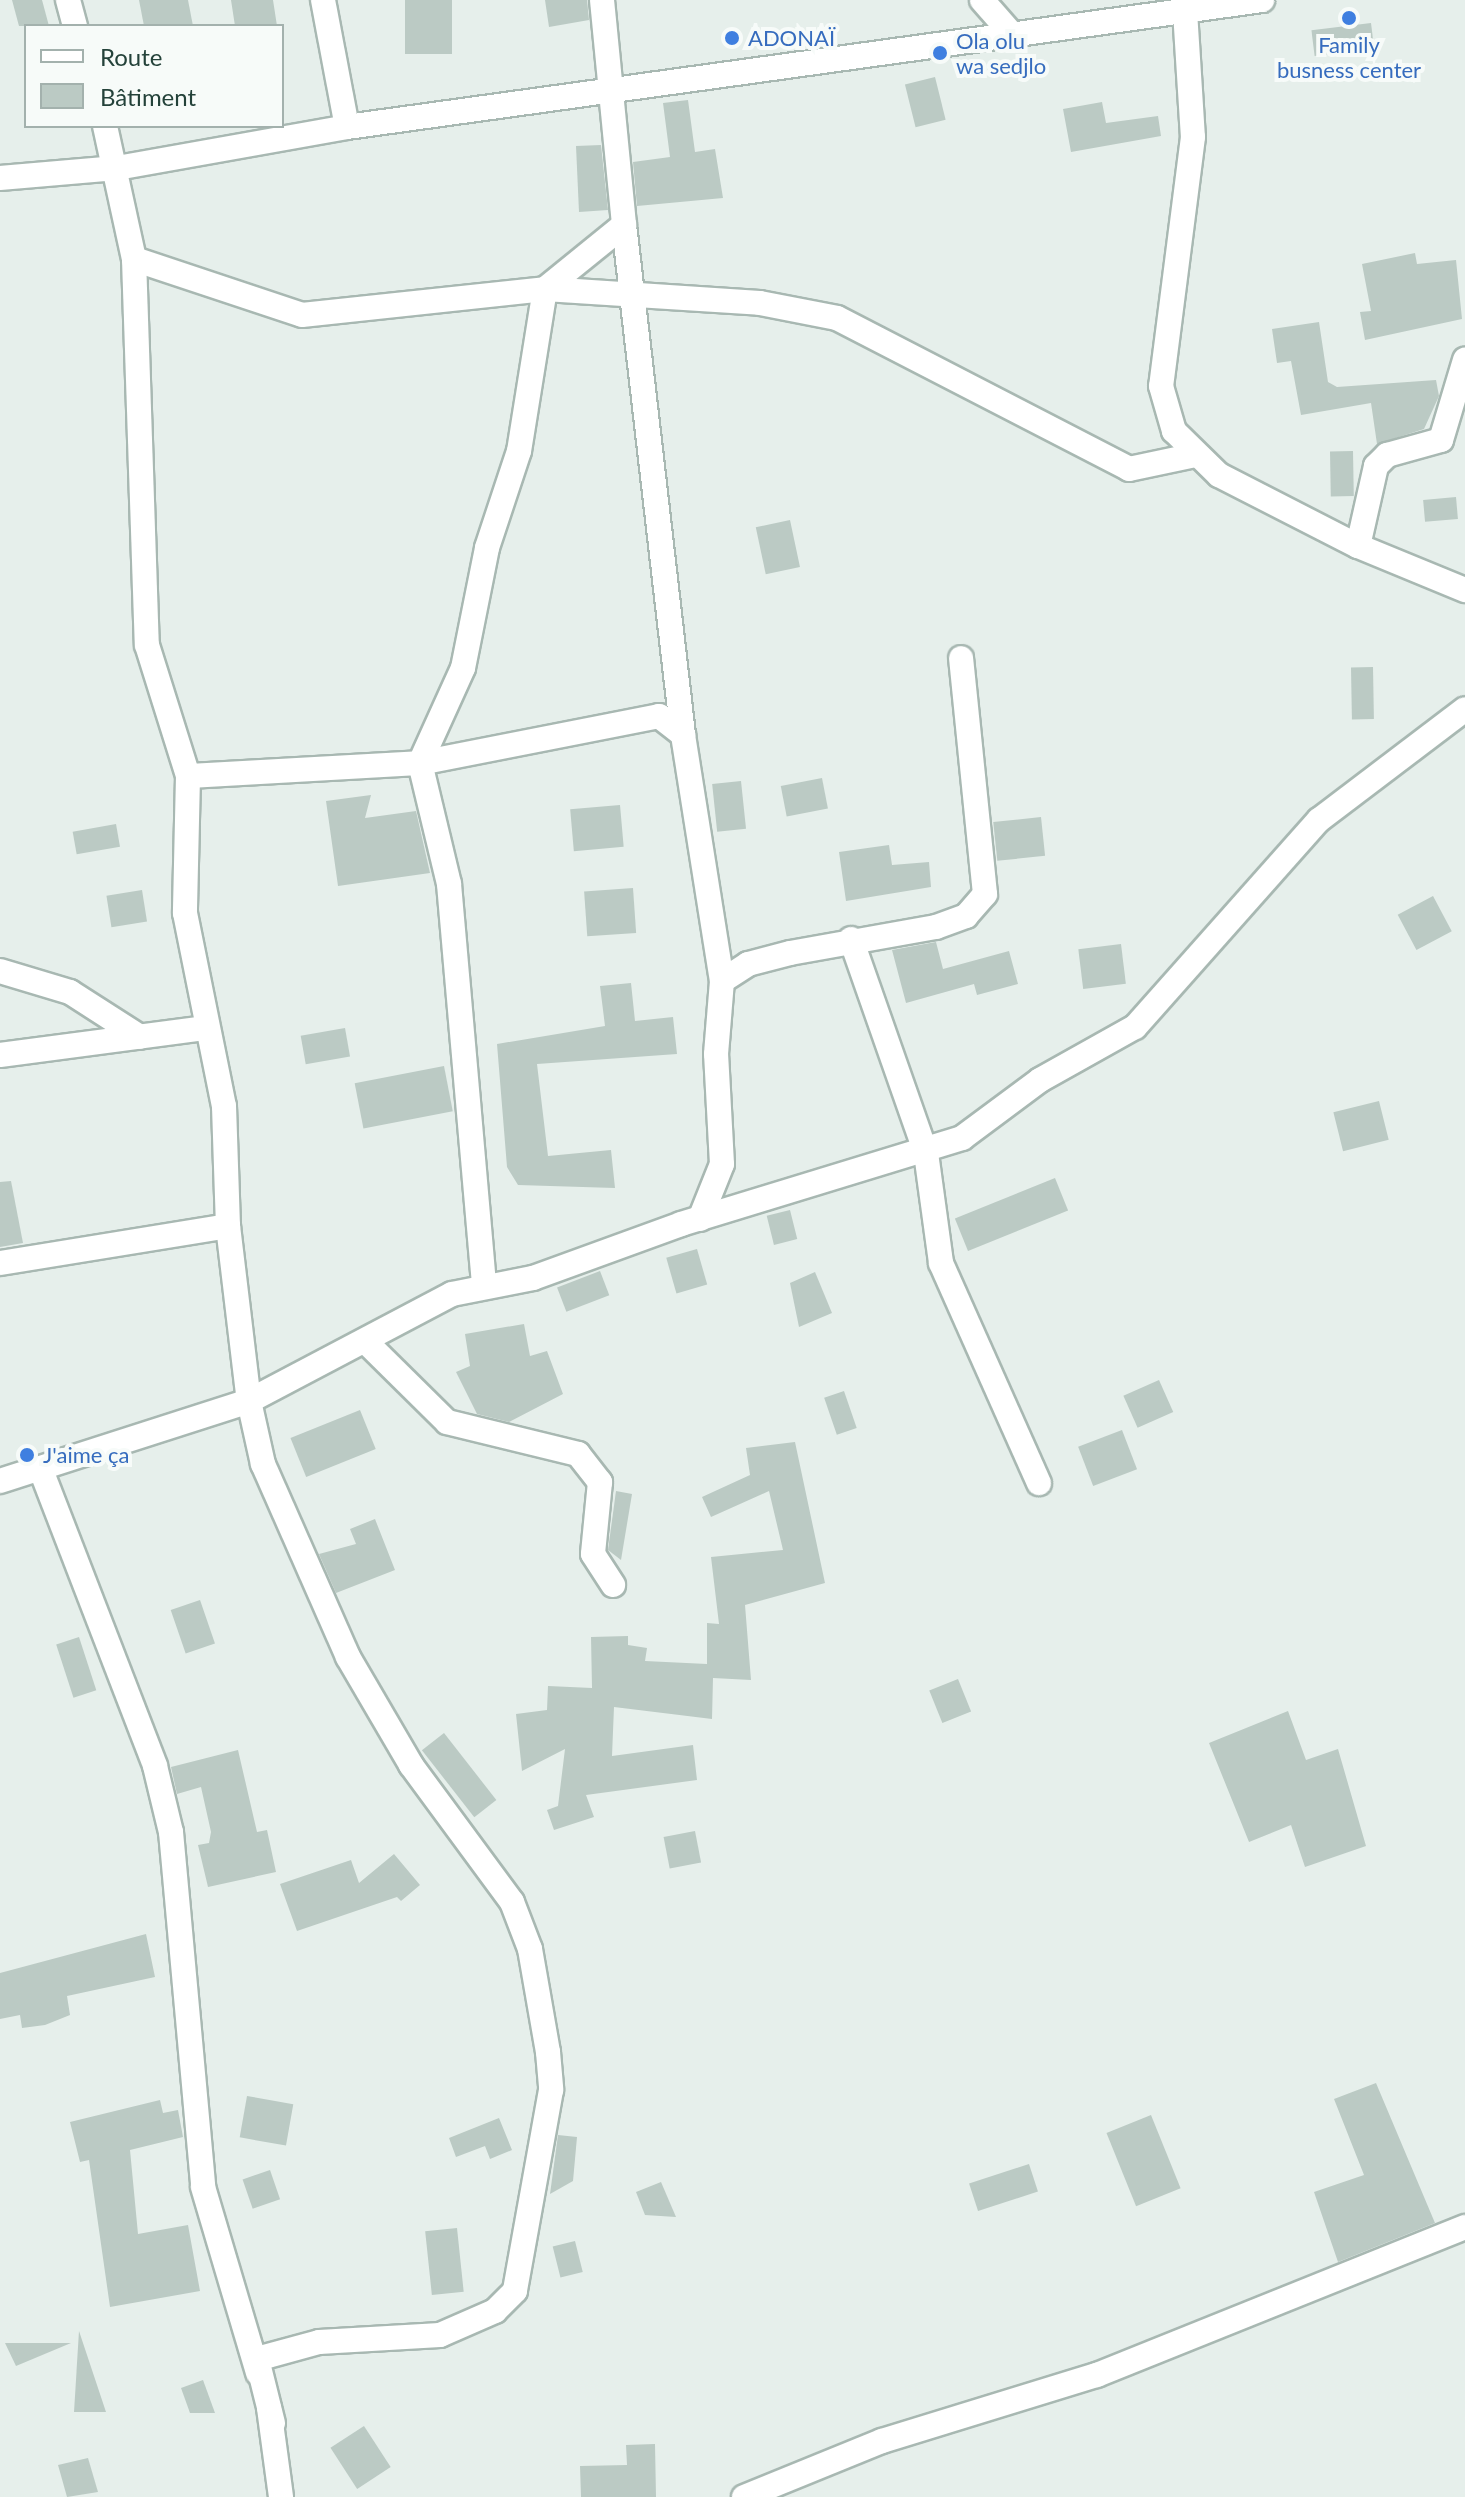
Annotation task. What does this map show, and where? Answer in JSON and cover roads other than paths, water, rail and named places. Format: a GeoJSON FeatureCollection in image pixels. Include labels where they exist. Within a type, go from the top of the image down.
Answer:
{"type":"FeatureCollection","features":[{"type":"Feature","properties":{"kind":"street"},"geometry":{"type":"LineString","coordinates":[[68,0],[74,24]]}},
{"type":"Feature","properties":{"kind":"street"},"geometry":{"type":"LineString","coordinates":[[323,0],[347,127]]}},
{"type":"Feature","properties":{"kind":"street"},"geometry":{"type":"LineString","coordinates":[[602,0],[608,92],[635,296],[683,735],[722,981],[716,1054],[722,1164],[700,1219]]}},
{"type":"Feature","properties":{"kind":"street"},"geometry":{"type":"LineString","coordinates":[[982,0],[1011,33]]}},
{"type":"Feature","properties":{"kind":"street"},"geometry":{"type":"LineString","coordinates":[[0,178],[117,168],[347,127],[1185,11],[1213,4],[1262,0]]}},
{"type":"Feature","properties":{"kind":"street"},"geometry":{"type":"LineString","coordinates":[[1185,11],[1193,137],[1161,386],[1174,431],[1191,456],[1358,546],[1465,590]]}},
{"type":"Feature","properties":{"kind":"street"},"geometry":{"type":"LineString","coordinates":[[106,128],[117,168],[134,259],[147,645],[188,776],[185,913],[204,1028],[224,1106],[228,1226],[249,1401],[263,1464],[348,1657],[411,1765],[512,1902],[530,1949],[551,2090],[520,2271],[504,2304],[440,2335],[319,2342],[257,2359],[273,2423],[281,2497]]}},
{"type":"Feature","properties":{"kind":"street"},"geometry":{"type":"LineString","coordinates":[[484,1284],[449,884],[420,763],[463,668],[487,548],[519,451],[545,289],[624,225]]}},
{"type":"Feature","properties":{"kind":"street"},"geometry":{"type":"LineString","coordinates":[[134,259],[302,315],[545,289],[760,303],[837,318],[1129,469],[1191,456]]}},
{"type":"Feature","properties":{"kind":"street"},"geometry":{"type":"LineString","coordinates":[[1358,546],[1376,466],[1387,455],[1441,440],[1465,360]]}},
{"type":"Feature","properties":{"kind":"street"},"geometry":{"type":"LineString","coordinates":[[722,981],[748,964],[851,939],[936,927],[966,916],[985,894],[961,658]]}},
{"type":"Feature","properties":{"kind":"street"},"geometry":{"type":"LineString","coordinates":[[0,1481],[249,1401],[484,1284],[533,1278],[700,1219],[926,1153],[1135,1027],[1319,820],[1465,709]]}},
{"type":"Feature","properties":{"kind":"street"},"geometry":{"type":"LineString","coordinates":[[188,776],[420,763],[659,716],[683,735]]}},
{"type":"Feature","properties":{"kind":"street"},"geometry":{"type":"LineString","coordinates":[[851,939],[926,1153],[941,1263],[1039,1483]]}},
{"type":"Feature","properties":{"kind":"street"},"geometry":{"type":"LineString","coordinates":[[0,971],[70,992],[140,1037]]}},
{"type":"Feature","properties":{"kind":"street"},"geometry":{"type":"LineString","coordinates":[[0,1055],[204,1028]]}},
{"type":"Feature","properties":{"kind":"street"},"geometry":{"type":"LineString","coordinates":[[0,1263],[228,1226]]}},
{"type":"Feature","properties":{"kind":"street"},"geometry":{"type":"LineString","coordinates":[[365,1341],[396,1380],[447,1422],[578,1454],[600,1482],[593,1554],[613,1585]]}},
{"type":"Feature","properties":{"kind":"street"},"geometry":{"type":"LineString","coordinates":[[41,1470],[155,1766],[171,1832],[203,2187],[273,2423]]}},
{"type":"Feature","properties":{"kind":"street"},"geometry":{"type":"LineString","coordinates":[[744,2497],[882,2441],[1097,2375],[1465,2227]]}},
{"type":"Feature","properties":{"kind":"place","name":"Family busness center"},"geometry":{"type":"Point","coordinates":[1349,18]}},
{"type":"Feature","properties":{"kind":"place","name":"ADONAÏ"},"geometry":{"type":"Point","coordinates":[732,38]}},
{"type":"Feature","properties":{"kind":"place","name":"Ola olu wa sedjlo"},"geometry":{"type":"Point","coordinates":[940,53]}},
{"type":"Feature","properties":{"kind":"place","name":"J'aime ça"},"geometry":{"type":"Point","coordinates":[27,1455]}}]}
